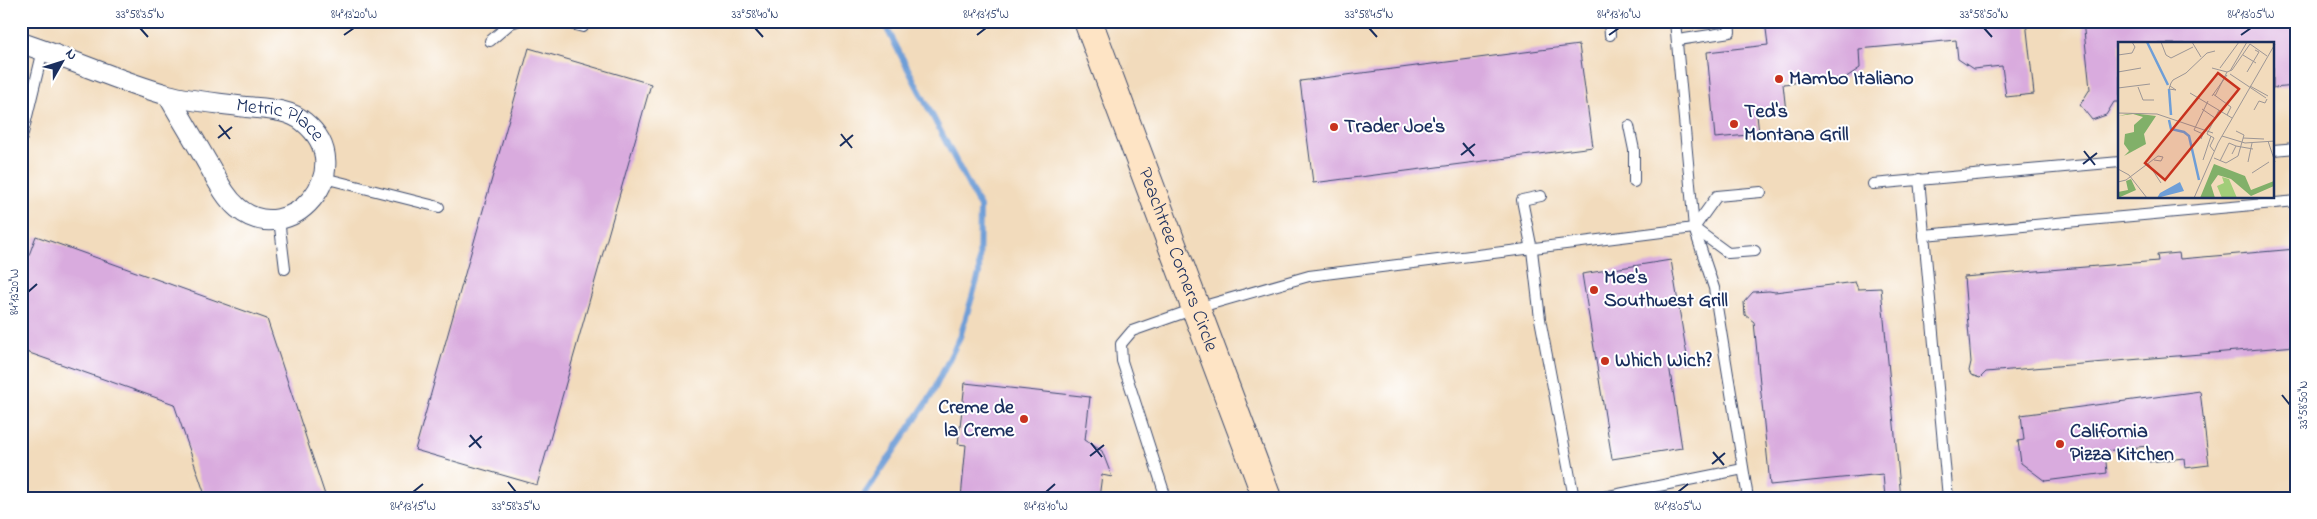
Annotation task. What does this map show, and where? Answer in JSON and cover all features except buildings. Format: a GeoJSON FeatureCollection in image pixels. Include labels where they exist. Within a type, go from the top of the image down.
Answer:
{"type":"FeatureCollection","features":[{"type":"Feature","properties":{"kind":"street","name":"Peachtree Corners Circle"},"geometry":{"type":"LineString","coordinates":[[1088,21],[1267,498]]}},
{"type":"Feature","properties":{"kind":"street","name":"Metric Place"},"geometry":{"type":"LineString","coordinates":[[21,43],[168,95],[284,112],[304,121],[318,137],[325,157],[324,178],[315,198],[299,212],[279,219],[258,218],[239,208],[224,193],[168,95]]}},
{"type":"Feature","properties":{"kind":"lane"},"geometry":{"type":"LineString","coordinates":[[490,41],[511,23],[517,21]]}},
{"type":"Feature","properties":{"kind":"lane"},"geometry":{"type":"LineString","coordinates":[[559,21],[583,27]]}},
{"type":"Feature","properties":{"kind":"lane"},"geometry":{"type":"LineString","coordinates":[[1609,21],[1610,35]]}},
{"type":"Feature","properties":{"kind":"lane"},"geometry":{"type":"LineString","coordinates":[[1675,21],[1694,228],[1714,288],[1748,498]]}},
{"type":"Feature","properties":{"kind":"lane"},"geometry":{"type":"LineString","coordinates":[[1678,40],[1730,32],[1729,21]]}},
{"type":"Feature","properties":{"kind":"lane"},"geometry":{"type":"LineString","coordinates":[[21,141],[43,50]]}},
{"type":"Feature","properties":{"kind":"lane"},"geometry":{"type":"LineString","coordinates":[[1629,126],[1634,150],[1634,182]]}},
{"type":"Feature","properties":{"kind":"lane"},"geometry":{"type":"LineString","coordinates":[[2274,150],[2296,148]]}},
{"type":"Feature","properties":{"kind":"lane"},"geometry":{"type":"LineString","coordinates":[[1873,184],[2118,162]]}},
{"type":"Feature","properties":{"kind":"lane"},"geometry":{"type":"LineString","coordinates":[[324,178],[439,207]]}},
{"type":"Feature","properties":{"kind":"lane"},"geometry":{"type":"LineString","coordinates":[[1919,179],[1948,498]]}},
{"type":"Feature","properties":{"kind":"lane"},"geometry":{"type":"LineString","coordinates":[[1694,228],[1717,196],[1761,192]]}},
{"type":"Feature","properties":{"kind":"lane"},"geometry":{"type":"LineString","coordinates":[[1541,196],[1522,200],[1532,250],[1540,319],[1574,498]]}},
{"type":"Feature","properties":{"kind":"lane"},"geometry":{"type":"LineString","coordinates":[[1924,235],[2296,201]]}},
{"type":"Feature","properties":{"kind":"lane"},"geometry":{"type":"LineString","coordinates":[[279,219],[285,270]]}},
{"type":"Feature","properties":{"kind":"lane"},"geometry":{"type":"LineString","coordinates":[[1166,498],[1122,362],[1121,344],[1132,331],[1197,308],[1309,276],[1532,250],[1694,228],[1728,253],[1755,250]]}},
{"type":"Feature","properties":{"kind":"lane"},"geometry":{"type":"LineString","coordinates":[[1599,498],[1743,469]]}},
{"type":"Feature","properties":{"kind":"waterway"},"geometry":{"type":"LineString","coordinates":[[862,498],[931,396],[960,337],[979,274],[980,207],[883,21]]}},
{"type":"Feature","properties":{"kind":"place","name":"Mambo Italiano"},"geometry":{"type":"Point","coordinates":[1779,79]}},
{"type":"Feature","properties":{"kind":"place","name":"Ted's Montana Grill"},"geometry":{"type":"Point","coordinates":[1734,124]}},
{"type":"Feature","properties":{"kind":"place","name":"Trader Joe's"},"geometry":{"type":"Point","coordinates":[1334,127]}},
{"type":"Feature","properties":{"kind":"place","name":"Moe's Southwest Grill"},"geometry":{"type":"Point","coordinates":[1594,290]}},
{"type":"Feature","properties":{"kind":"place","name":"Which Wich?"},"geometry":{"type":"Point","coordinates":[1605,361]}},
{"type":"Feature","properties":{"kind":"place","name":"Creme de la Creme"},"geometry":{"type":"Point","coordinates":[1024,419]}},
{"type":"Feature","properties":{"kind":"place","name":"California Pizza Kitchen"},"geometry":{"type":"Point","coordinates":[2060,444]}}]}
